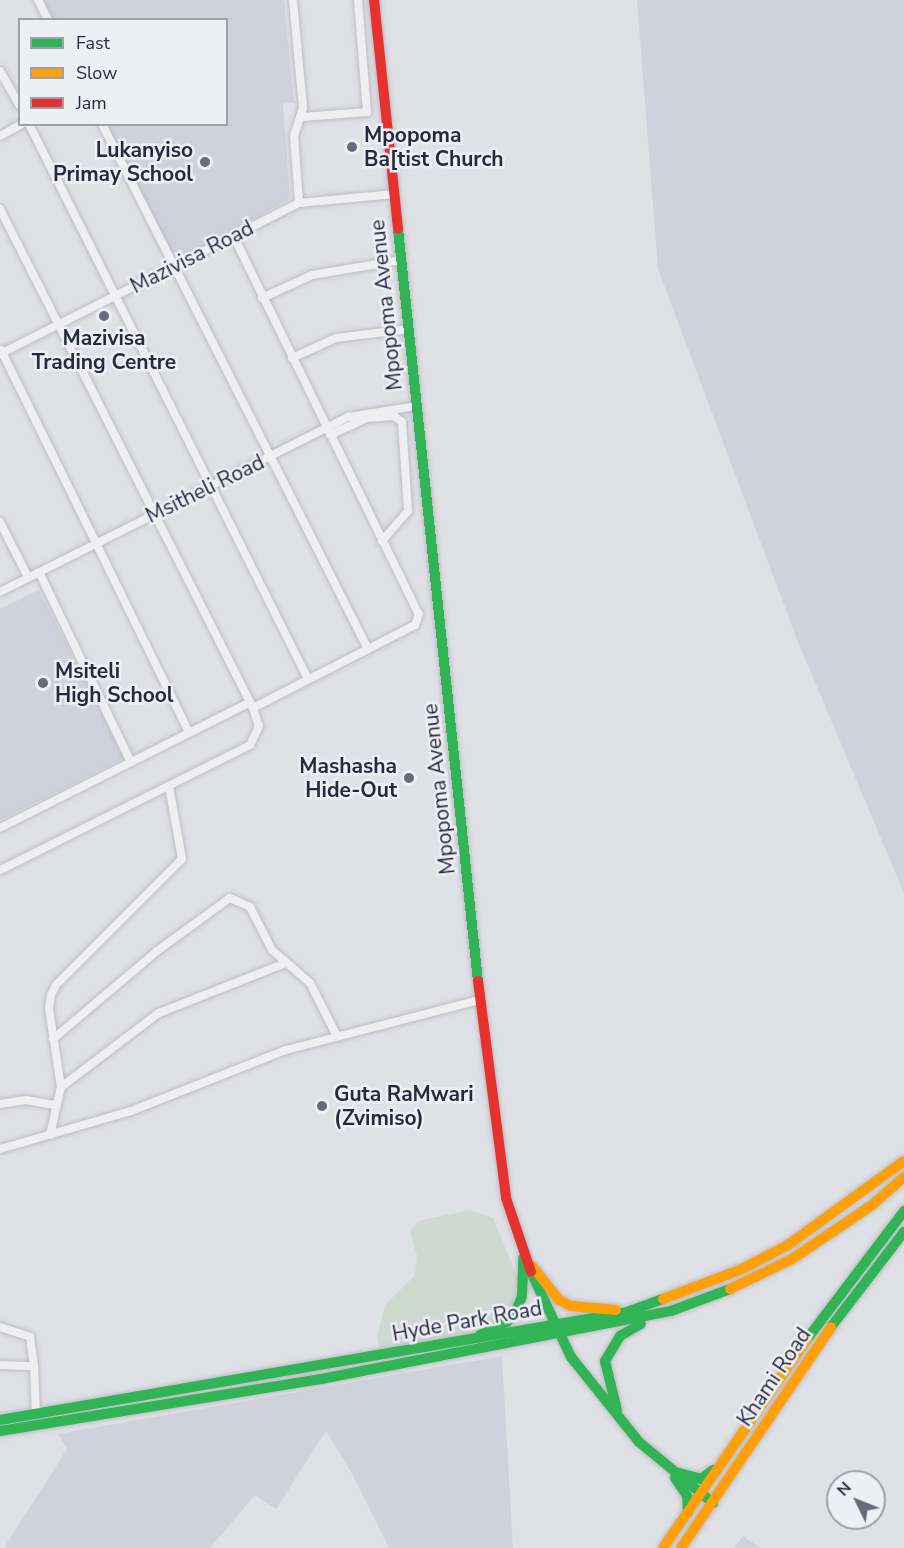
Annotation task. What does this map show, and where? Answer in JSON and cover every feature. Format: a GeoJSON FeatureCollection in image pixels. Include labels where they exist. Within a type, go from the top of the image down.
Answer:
{"type":"FeatureCollection","features":[{"type":"Feature","properties":{"kind":"street"},"geometry":{"type":"LineString","coordinates":[[38,0],[47,18]]}},
{"type":"Feature","properties":{"kind":"street"},"geometry":{"type":"LineString","coordinates":[[293,0],[302,117],[294,136],[299,203]]}},
{"type":"Feature","properties":{"kind":"street"},"geometry":{"type":"LineString","coordinates":[[302,117],[367,112],[358,0]]}},
{"type":"Feature","properties":{"kind":"street","name":"Mpopoma Avenue"},"geometry":{"type":"LineString","coordinates":[[374,0],[480,1000],[506,1198],[523,1254],[554,1325],[571,1357],[639,1442],[713,1503]]}},
{"type":"Feature","properties":{"kind":"street"},"geometry":{"type":"LineString","coordinates":[[0,71],[18,102]]}},
{"type":"Feature","properties":{"kind":"street"},"geometry":{"type":"LineString","coordinates":[[0,136],[18,126]]}},
{"type":"Feature","properties":{"kind":"street"},"geometry":{"type":"LineString","coordinates":[[30,126],[307,677]]}},
{"type":"Feature","properties":{"kind":"street"},"geometry":{"type":"LineString","coordinates":[[103,126],[368,649]]}},
{"type":"Feature","properties":{"kind":"street","name":"Mazivisa Road"},"geometry":{"type":"LineString","coordinates":[[1,352],[299,203],[394,194]]}},
{"type":"Feature","properties":{"kind":"street"},"geometry":{"type":"LineString","coordinates":[[0,209],[252,705],[259,726],[250,745],[0,870]]}},
{"type":"Feature","properties":{"kind":"street"},"geometry":{"type":"LineString","coordinates":[[0,828],[189,732],[252,705],[415,625],[419,614],[234,237]]}},
{"type":"Feature","properties":{"kind":"street"},"geometry":{"type":"LineString","coordinates":[[262,298],[312,275],[402,260]]}},
{"type":"Feature","properties":{"kind":"street"},"geometry":{"type":"LineString","coordinates":[[292,358],[336,338],[408,328]]}},
{"type":"Feature","properties":{"kind":"street"},"geometry":{"type":"LineString","coordinates":[[1,352],[189,732]]}},
{"type":"Feature","properties":{"kind":"street","name":"Msitheli Road"},"geometry":{"type":"LineString","coordinates":[[0,592],[359,412],[416,406]]}},
{"type":"Feature","properties":{"kind":"street"},"geometry":{"type":"LineString","coordinates":[[330,435],[366,418],[394,416],[402,422],[408,511],[382,541]]}},
{"type":"Feature","properties":{"kind":"street"},"geometry":{"type":"LineString","coordinates":[[0,522],[28,578]]}},
{"type":"Feature","properties":{"kind":"street"},"geometry":{"type":"LineString","coordinates":[[39,572],[131,762]]}},
{"type":"Feature","properties":{"kind":"street"},"geometry":{"type":"LineString","coordinates":[[50,1135],[61,1086],[49,1009],[56,985],[182,859],[170,786]]}},
{"type":"Feature","properties":{"kind":"street"},"geometry":{"type":"LineString","coordinates":[[53,1039],[157,951],[230,898],[250,907],[273,950],[285,963],[296,968],[310,983],[337,1036]]}},
{"type":"Feature","properties":{"kind":"street"},"geometry":{"type":"LineString","coordinates":[[61,1086],[159,1013],[285,963]]}},
{"type":"Feature","properties":{"kind":"street"},"geometry":{"type":"LineString","coordinates":[[0,1149],[131,1111],[208,1084],[286,1050],[480,1000]]}},
{"type":"Feature","properties":{"kind":"street"},"geometry":{"type":"LineString","coordinates":[[0,1104],[26,1100],[55,1105]]}},
{"type":"Feature","properties":{"kind":"street","name":"Hyde Park Road"},"geometry":{"type":"LineString","coordinates":[[0,1420],[464,1342],[627,1312],[742,1269],[788,1245],[904,1161]]}},
{"type":"Feature","properties":{"kind":"street","name":"Hyde Park Road"},"geometry":{"type":"LineString","coordinates":[[0,1431],[560,1336],[671,1311],[752,1281],[792,1259],[872,1205],[904,1177]]}},
{"type":"Feature","properties":{"kind":"street"},"geometry":{"type":"LineString","coordinates":[[663,1548],[838,1293],[904,1211]]}},
{"type":"Feature","properties":{"kind":"street","name":"Khami Road"},"geometry":{"type":"LineString","coordinates":[[681,1548],[850,1300],[904,1232]]}},
{"type":"Feature","properties":{"kind":"street"},"geometry":{"type":"LineString","coordinates":[[523,1254],[559,1300],[571,1306],[627,1312]]}},
{"type":"Feature","properties":{"kind":"street"},"geometry":{"type":"LineString","coordinates":[[464,1342],[507,1322],[516,1311],[522,1296],[523,1254]]}},
{"type":"Feature","properties":{"kind":"street"},"geometry":{"type":"LineString","coordinates":[[619,1416],[605,1361],[620,1336],[671,1311]]}},
{"type":"Feature","properties":{"kind":"street"},"geometry":{"type":"LineString","coordinates":[[0,1327],[30,1337],[36,1415]]}},
{"type":"Feature","properties":{"kind":"street"},"geometry":{"type":"LineString","coordinates":[[0,1365],[34,1366]]}},
{"type":"Feature","properties":{"kind":"street"},"geometry":{"type":"LineString","coordinates":[[668,1467],[686,1476],[701,1479],[722,1461]]}},
{"type":"Feature","properties":{"kind":"street"},"geometry":{"type":"LineString","coordinates":[[668,1467],[687,1496],[688,1512]]}},
{"type":"Feature","properties":{"kind":"shaded area","name":"Lukanyiso Primay School"},"geometry":{"type":"Polygon","coordinates":[[[41,0],[284,0],[294,102],[283,104],[290,199],[174,261],[105,126],[228,126],[228,18],[50,18],[41,0]]]}},
{"type":"Feature","properties":{"kind":"shaded area"},"geometry":{"type":"Polygon","coordinates":[[[637,0],[904,0],[904,893],[798,642],[658,269],[637,0]]]}},
{"type":"Feature","properties":{"kind":"shaded area","name":"Msiteli High School"},"geometry":{"type":"Polygon","coordinates":[[[39,590],[124,758],[0,820],[0,609],[39,590]]]}},
{"type":"Feature","properties":{"kind":"shaded area"},"geometry":{"type":"Polygon","coordinates":[[[470,1210],[493,1218],[518,1278],[519,1294],[514,1307],[505,1319],[457,1339],[381,1350],[377,1338],[385,1305],[415,1275],[417,1256],[410,1231],[418,1221],[470,1210]]]}},
{"type":"Feature","properties":{"kind":"shaded area"},"geometry":{"type":"Polygon","coordinates":[[[502,1356],[513,1548],[389,1548],[351,1472],[326,1431],[276,1509],[255,1495],[210,1548],[4,1548],[67,1449],[58,1434],[502,1356]]]}},
{"type":"Feature","properties":{"kind":"shaded area"},"geometry":{"type":"Polygon","coordinates":[[[743,1536],[760,1548],[734,1548],[743,1536]]]}},
{"type":"Feature","properties":{"kind":"traffic: fast"},"geometry":{"type":"LineString","coordinates":[[398,229],[478,981]]}},
{"type":"Feature","properties":{"kind":"traffic: fast"},"geometry":{"type":"LineString","coordinates":[[807,1339],[904,1211]]}},
{"type":"Feature","properties":{"kind":"traffic: fast"},"geometry":{"type":"LineString","coordinates":[[831,1327],[904,1232]]}},
{"type":"Feature","properties":{"kind":"traffic: fast"},"geometry":{"type":"LineString","coordinates":[[480,1335],[507,1322],[516,1311],[522,1296],[523,1258]]}},
{"type":"Feature","properties":{"kind":"traffic: fast"},"geometry":{"type":"LineString","coordinates":[[531,1272],[571,1357],[639,1442],[713,1503]]}},
{"type":"Feature","properties":{"kind":"traffic: fast"},"geometry":{"type":"LineString","coordinates":[[0,1431],[321,1379],[671,1311],[730,1289]]}},
{"type":"Feature","properties":{"kind":"traffic: fast"},"geometry":{"type":"LineString","coordinates":[[0,1420],[627,1312],[663,1299]]}},
{"type":"Feature","properties":{"kind":"traffic: fast"},"geometry":{"type":"LineString","coordinates":[[617,1410],[605,1361],[620,1336],[641,1324]]}},
{"type":"Feature","properties":{"kind":"traffic: fast"},"geometry":{"type":"LineString","coordinates":[[679,1473],[701,1479],[713,1470]]}},
{"type":"Feature","properties":{"kind":"traffic: fast"},"geometry":{"type":"LineString","coordinates":[[675,1478],[687,1496],[688,1512]]}},
{"type":"Feature","properties":{"kind":"traffic: slow"},"geometry":{"type":"LineString","coordinates":[[663,1299],[742,1269],[788,1245],[904,1161]]}},
{"type":"Feature","properties":{"kind":"traffic: slow"},"geometry":{"type":"LineString","coordinates":[[730,1289],[792,1259],[872,1205],[904,1177]]}},
{"type":"Feature","properties":{"kind":"traffic: slow"},"geometry":{"type":"LineString","coordinates":[[532,1266],[559,1300],[571,1306],[616,1310]]}},
{"type":"Feature","properties":{"kind":"traffic: slow"},"geometry":{"type":"LineString","coordinates":[[681,1548],[831,1327]]}},
{"type":"Feature","properties":{"kind":"traffic: slow"},"geometry":{"type":"LineString","coordinates":[[663,1548],[807,1339]]}},
{"type":"Feature","properties":{"kind":"traffic: jam"},"geometry":{"type":"LineString","coordinates":[[374,0],[398,229]]}},
{"type":"Feature","properties":{"kind":"traffic: jam"},"geometry":{"type":"LineString","coordinates":[[478,981],[506,1198],[531,1272]]}},
{"type":"Feature","properties":{"kind":"place","name":"Mpopoma Ba[tist Church"},"geometry":{"type":"Point","coordinates":[352,147]}},
{"type":"Feature","properties":{"kind":"place","name":"Lukanyiso Primay School"},"geometry":{"type":"Point","coordinates":[205,162]}},
{"type":"Feature","properties":{"kind":"place","name":"Mazivisa Trading Centre"},"geometry":{"type":"Point","coordinates":[104,316]}},
{"type":"Feature","properties":{"kind":"place","name":"Msiteli High School"},"geometry":{"type":"Point","coordinates":[43,683]}},
{"type":"Feature","properties":{"kind":"place","name":"Mashasha Hide-Out"},"geometry":{"type":"Point","coordinates":[409,778]}},
{"type":"Feature","properties":{"kind":"place","name":"Guta RaMwari (Zvimiso)"},"geometry":{"type":"Point","coordinates":[322,1106]}}]}
